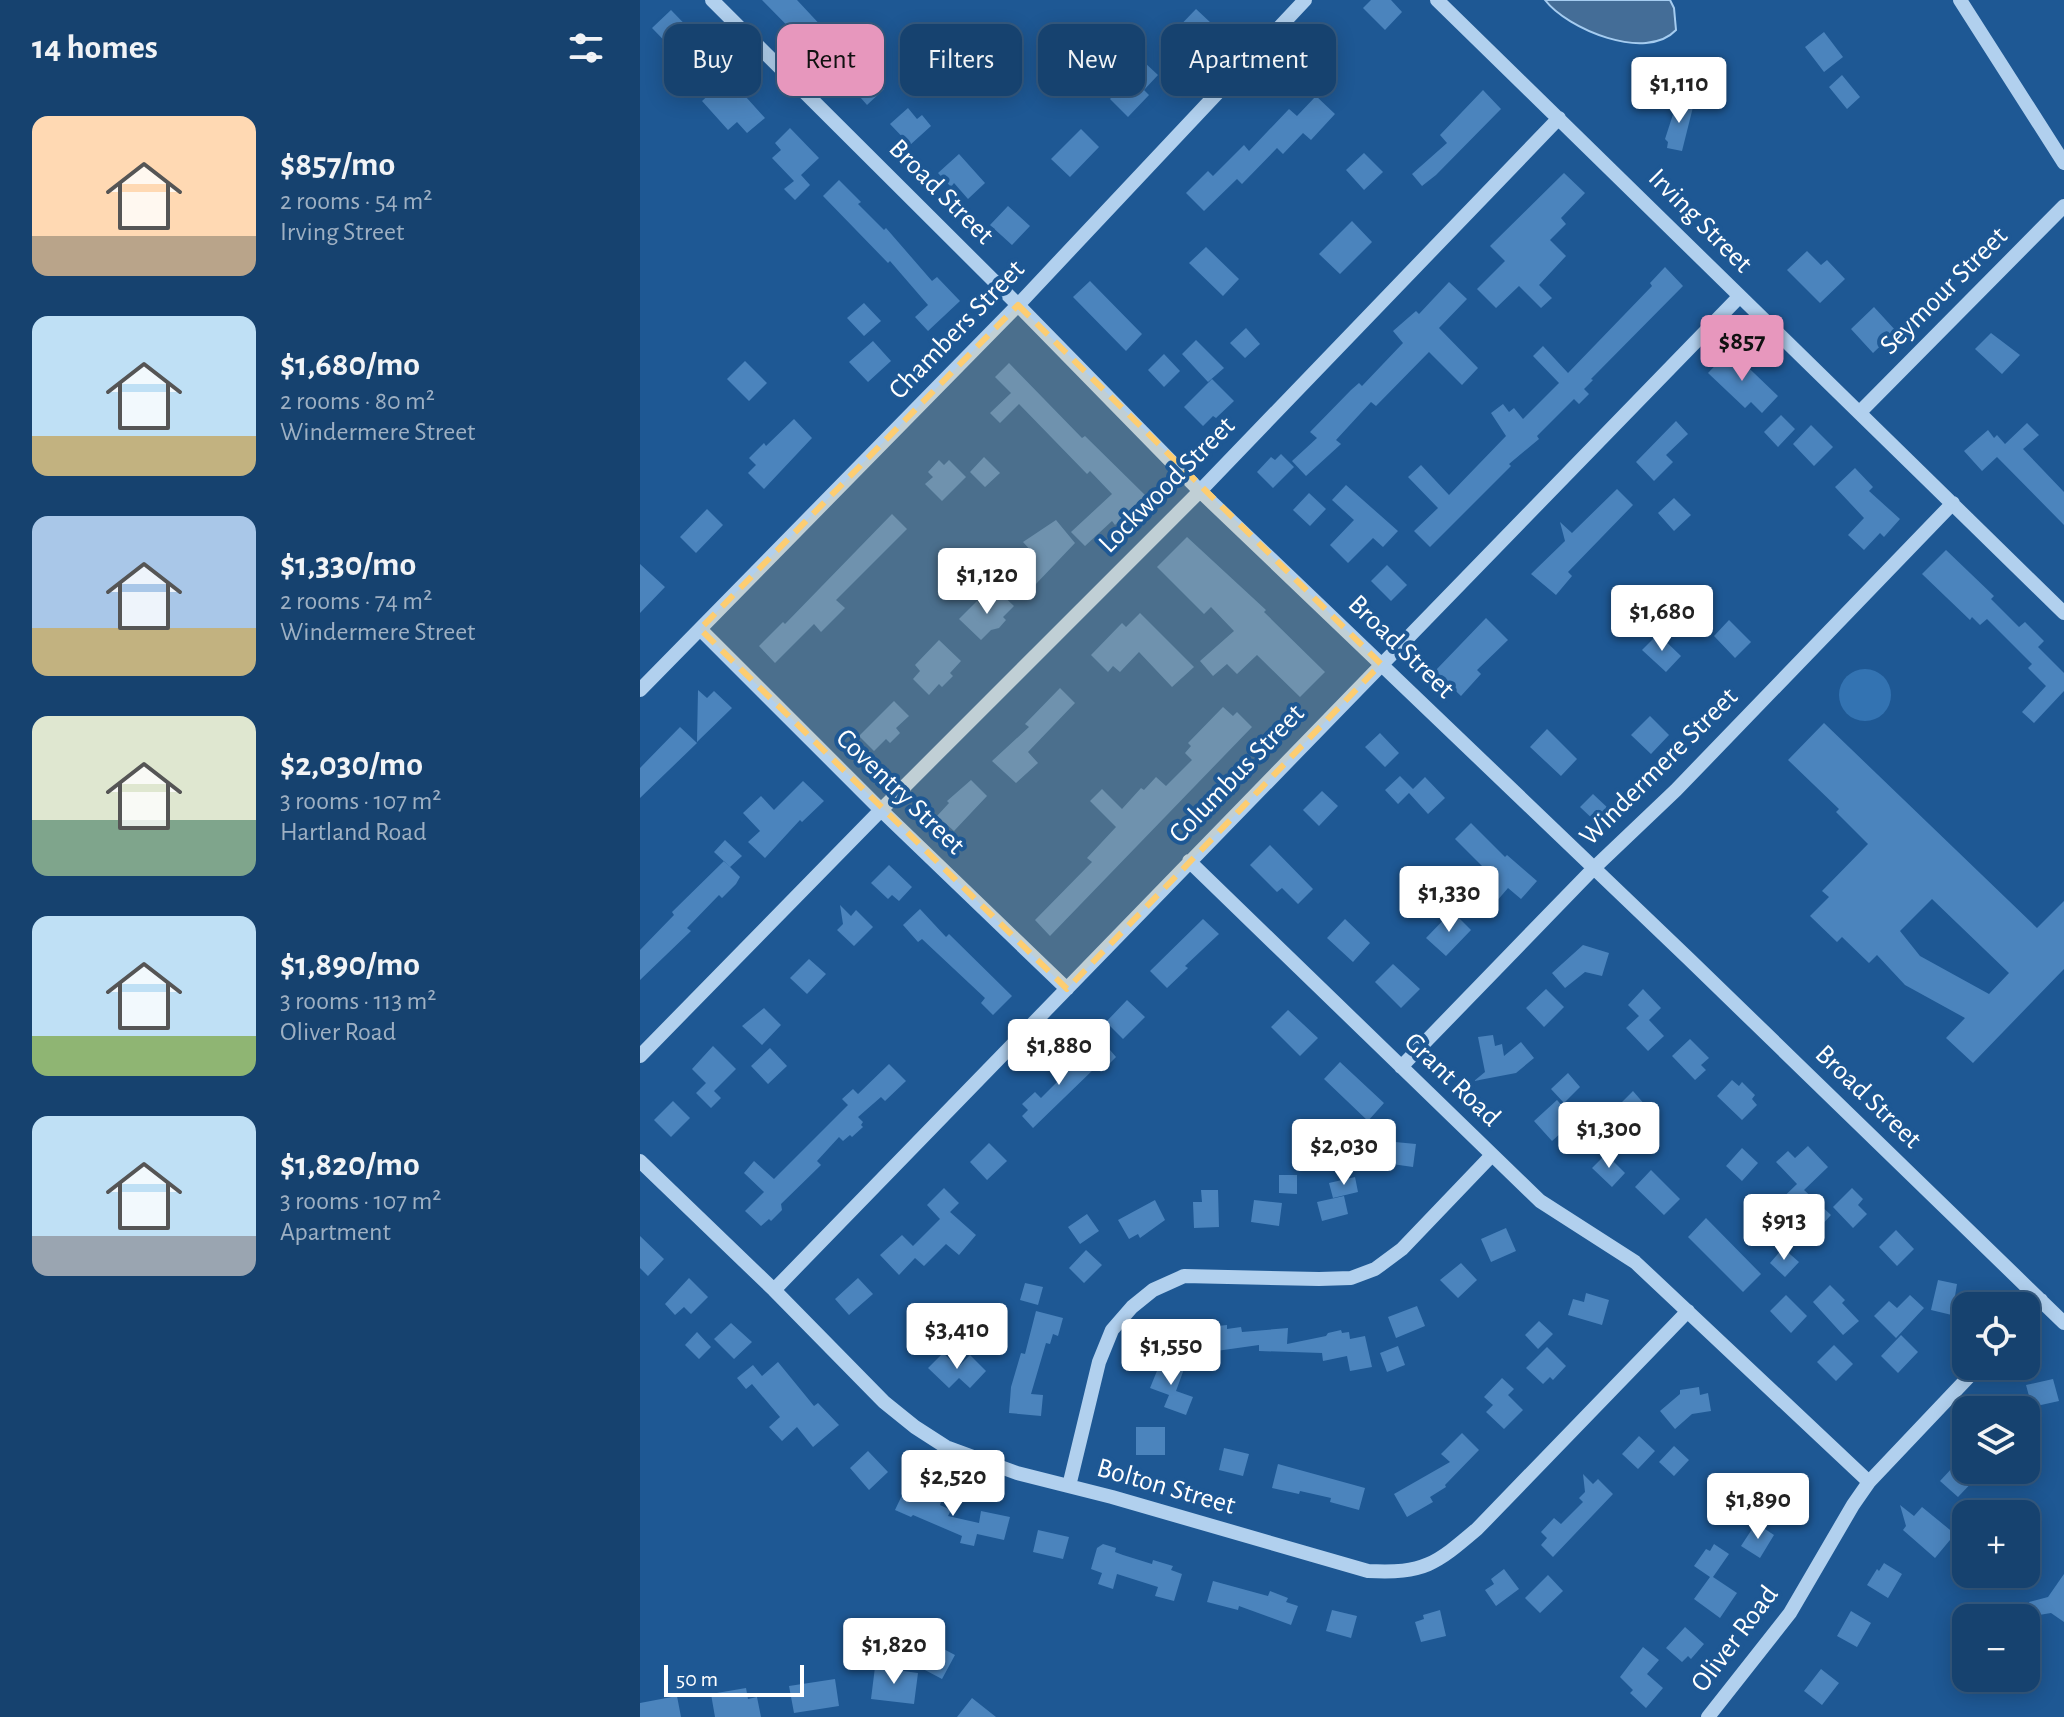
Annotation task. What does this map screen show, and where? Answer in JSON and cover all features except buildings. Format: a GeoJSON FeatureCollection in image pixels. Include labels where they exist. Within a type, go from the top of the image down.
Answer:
{"type":"FeatureCollection","features":[{"type":"Feature","properties":{"kind":"street","name":"Broad Street"},"geometry":{"type":"LineString","coordinates":[[712,0],[1200,491],[2064,1323]]}},
{"type":"Feature","properties":{"kind":"street","name":"Chambers Street"},"geometry":{"type":"LineString","coordinates":[[640,690],[1018,305],[1305,0]]}},
{"type":"Feature","properties":{"kind":"street","name":"Irving Street"},"geometry":{"type":"LineString","coordinates":[[1437,0],[2064,613]]}},
{"type":"Feature","properties":{"kind":"street"},"geometry":{"type":"LineString","coordinates":[[1960,0],[2064,163]]}},
{"type":"Feature","properties":{"kind":"street","name":"Lockwood Street"},"geometry":{"type":"LineString","coordinates":[[640,1056],[1200,491],[1559,118]]}},
{"type":"Feature","properties":{"kind":"street","name":"Seymour Street"},"geometry":{"type":"LineString","coordinates":[[1860,412],[2064,206]]}},
{"type":"Feature","properties":{"kind":"street","name":"Columbus Street"},"geometry":{"type":"LineString","coordinates":[[774,1290],[1739,297]]}},
{"type":"Feature","properties":{"kind":"street","name":"Windermere Street"},"geometry":{"type":"LineString","coordinates":[[1401,1067],[1594,868],[1676,790],[1953,503]]}},
{"type":"Feature","properties":{"kind":"street","name":"Coventry Street"},"geometry":{"type":"LineString","coordinates":[[700,629],[881,810],[1067,989]]}},
{"type":"Feature","properties":{"kind":"street","name":"Grant Road"},"geometry":{"type":"LineString","coordinates":[[1189,861],[1540,1201],[1635,1262],[1869,1482]]}},
{"type":"Feature","properties":{"kind":"street"},"geometry":{"type":"LineString","coordinates":[[1069,1486],[1099,1362],[1112,1330],[1132,1307],[1153,1290],[1184,1276],[1351,1278],[1375,1269],[1402,1249],[1492,1155]]}},
{"type":"Feature","properties":{"kind":"street","name":"Bolton Street"},"geometry":{"type":"LineString","coordinates":[[640,1161],[884,1402],[946,1447],[978,1460],[1368,1571],[1397,1573],[1441,1560],[1477,1529],[1688,1311]]}},
{"type":"Feature","properties":{"kind":"street","name":"Oliver Road"},"geometry":{"type":"LineString","coordinates":[[1708,1717],[1790,1613],[1869,1482],[1966,1380]]}},
{"type":"Feature","properties":{"kind":"highlighted area"},"geometry":{"type":"Polygon","coordinates":[[[1018,305],[1381,664],[1067,989],[700,629],[1018,305]]]}},
{"type":"Feature","properties":{"kind":"shaded area"},"geometry":{"type":"Polygon","coordinates":[[[1545,0],[1670,0],[1676,30],[1663,39],[1646,43],[1608,38],[1571,21],[1545,0]]]}},
{"type":"Feature","properties":{"kind":"shaded area"},"geometry":{"type":"Polygon","coordinates":[[[1865,669],[1884,676],[1891,695],[1884,714],[1865,721],[1846,714],[1839,695],[1846,676],[1865,669]]]}}]}
